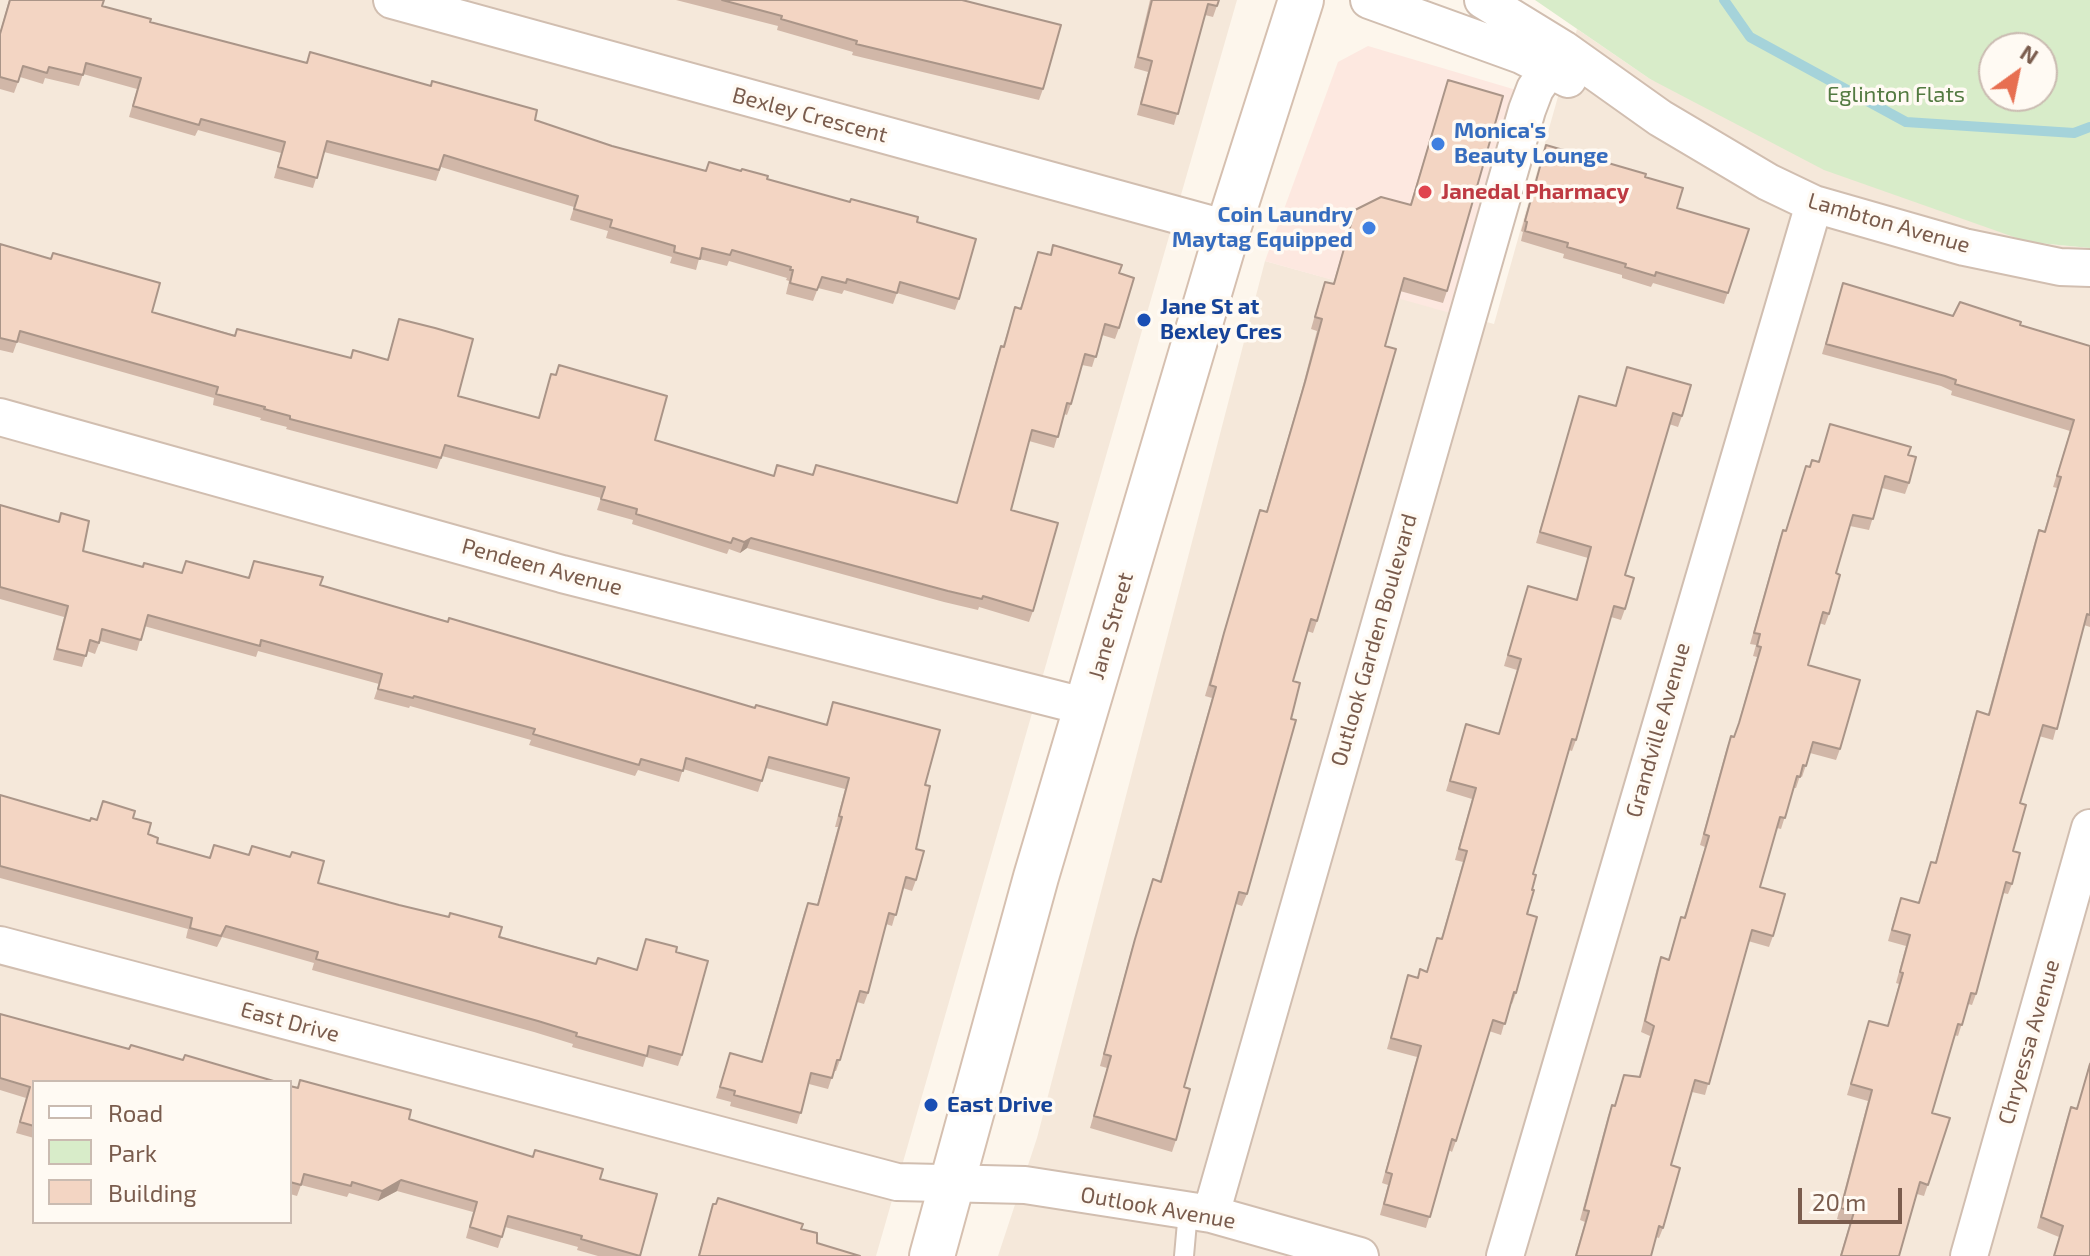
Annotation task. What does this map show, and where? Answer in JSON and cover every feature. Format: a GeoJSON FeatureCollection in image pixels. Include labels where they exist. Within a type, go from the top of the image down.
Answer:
{"type":"FeatureCollection","features":[{"type":"Feature","properties":{"kind":"main road","name":"Jane Street"},"geometry":{"type":"LineString","coordinates":[[932,1256],[1036,877],[1228,229],[1301,0]]}},
{"type":"Feature","properties":{"kind":"street","name":"Lambton Avenue"},"geometry":{"type":"LineString","coordinates":[[1369,0],[1521,55],[1548,70],[1660,118]]}},
{"type":"Feature","properties":{"kind":"street","name":"Lambton Avenue"},"geometry":{"type":"LineString","coordinates":[[1483,0],[1563,49],[1660,118],[1768,182],[1814,204],[1964,247],[2060,267],[2090,268]]}},
{"type":"Feature","properties":{"kind":"street","name":"Bexley Crescent"},"geometry":{"type":"LineString","coordinates":[[399,1],[1228,229]]}},
{"type":"Feature","properties":{"kind":"street","name":"Outlook Garden Boulevard"},"geometry":{"type":"LineString","coordinates":[[1200,1213],[1527,110],[1535,89],[1548,70]]}},
{"type":"Feature","properties":{"kind":"street","name":"Grandville Avenue"},"geometry":{"type":"LineString","coordinates":[[1505,1256],[1814,204]]}},
{"type":"Feature","properties":{"kind":"street","name":"Pendeen Avenue"},"geometry":{"type":"LineString","coordinates":[[0,417],[562,574],[1087,707]]}},
{"type":"Feature","properties":{"kind":"street","name":"Chryessa Avenue"},"geometry":{"type":"LineString","coordinates":[[1969,1256],[2090,828]]}},
{"type":"Feature","properties":{"kind":"street","name":"East Drive"},"geometry":{"type":"LineString","coordinates":[[0,945],[897,1182],[953,1184]]}},
{"type":"Feature","properties":{"kind":"street","name":"Outlook Avenue"},"geometry":{"type":"LineString","coordinates":[[953,1184],[1025,1185],[1200,1213],[1360,1256]]}},
{"type":"Feature","properties":{"kind":"lane"},"geometry":{"type":"LineString","coordinates":[[1184,1256],[1200,1213]]}},
{"type":"Feature","properties":{"kind":"shaded area"},"geometry":{"type":"Polygon","coordinates":[[[0,0],[1237,0],[876,1256],[0,1256],[0,0]]]}},
{"type":"Feature","properties":{"kind":"shaded area"},"geometry":{"type":"Polygon","coordinates":[[[1577,29],[1650,79],[2028,242],[2090,248],[2090,1256],[998,1256],[1037,1138],[1265,261],[1494,324],[1577,29]]]}},
{"type":"Feature","properties":{"kind":"shaded area"},"geometry":{"type":"Polygon","coordinates":[[[1368,46],[1523,92],[1461,316],[1265,261],[1338,62],[1368,46]]]}},
{"type":"Feature","properties":{"kind":"green space","name":"Eglinton Flats"},"geometry":{"type":"Polygon","coordinates":[[[1535,0],[2090,0],[2090,248],[2028,242],[1824,170],[1650,79],[1535,0]]]}},
{"type":"Feature","properties":{"kind":"building"},"geometry":{"type":"Polygon","coordinates":[[[10,0],[104,0],[102,6],[151,19],[150,22],[307,63],[310,52],[431,86],[432,81],[537,110],[535,120],[612,146],[706,171],[709,162],[742,169],[850,202],[851,199],[918,217],[917,222],[976,239],[959,299],[900,282],[897,293],[847,279],[846,283],[822,277],[817,290],[790,283],[791,267],[732,250],[730,255],[702,248],[700,259],[674,252],[675,246],[610,227],[612,220],[574,209],[578,196],[444,155],[439,170],[327,141],[317,178],[278,167],[285,142],[201,119],[199,125],[133,106],[141,78],[86,63],[83,75],[49,67],[47,73],[23,66],[18,82],[0,77],[0,34],[10,0]]]}},
{"type":"Feature","properties":{"kind":"building"},"geometry":{"type":"Polygon","coordinates":[[[722,0],[962,0],[1061,25],[1043,89],[856,44],[857,41],[781,19],[782,16],[722,0]]]}},
{"type":"Feature","properties":{"kind":"building"},"geometry":{"type":"Polygon","coordinates":[[[1152,0],[1219,0],[1217,6],[1208,4],[1178,114],[1141,104],[1152,61],[1138,57],[1152,0]]]}},
{"type":"Feature","properties":{"kind":"building"},"geometry":{"type":"Polygon","coordinates":[[[1448,80],[1503,96],[1447,291],[1404,278],[1385,346],[1396,349],[1317,621],[1311,619],[1293,681],[1300,683],[1291,719],[1296,720],[1247,894],[1239,892],[1184,1087],[1190,1089],[1176,1140],[1094,1116],[1111,1056],[1104,1054],[1135,939],[1153,879],[1161,882],[1216,687],[1210,685],[1224,633],[1260,510],[1267,512],[1305,382],[1322,319],[1315,317],[1325,282],[1334,284],[1355,210],[1381,197],[1411,205],[1448,80]]]}},
{"type":"Feature","properties":{"kind":"building"},"geometry":{"type":"Polygon","coordinates":[[[1546,145],[1683,188],[1677,208],[1749,229],[1728,293],[1656,272],[1655,276],[1625,267],[1626,264],[1567,247],[1568,243],[1525,231],[1546,145]]]}},
{"type":"Feature","properties":{"kind":"building"},"geometry":{"type":"Polygon","coordinates":[[[0,244],[51,259],[53,253],[160,283],[152,312],[235,336],[237,329],[351,358],[353,350],[388,360],[399,319],[435,328],[473,339],[458,396],[539,418],[551,374],[556,375],[559,365],[667,396],[655,440],[774,476],[777,465],[813,475],[816,465],[957,503],[1001,346],[1004,347],[1015,307],[1021,309],[1038,252],[1051,255],[1053,245],[1122,265],[1119,273],[1134,278],[1119,328],[1105,324],[1096,357],[1085,354],[1058,437],[1032,430],[1011,510],[1058,523],[1033,611],[751,538],[744,542],[733,538],[731,543],[636,514],[637,509],[601,499],[605,487],[445,445],[441,458],[290,419],[290,416],[265,407],[216,394],[218,387],[20,331],[17,342],[0,338],[0,244]]]}},
{"type":"Feature","properties":{"kind":"building"},"geometry":{"type":"Polygon","coordinates":[[[1843,283],[1953,316],[1960,302],[2021,322],[2020,325],[2090,346],[2090,615],[2087,614],[2057,729],[2043,725],[2020,803],[2026,805],[2013,851],[2020,853],[2012,884],[2006,882],[1976,994],[1971,993],[1962,1025],[1958,1024],[1932,1113],[1950,1118],[1928,1185],[1920,1182],[1899,1256],[1841,1256],[1854,1212],[1841,1208],[1872,1090],[1851,1084],[1869,1021],[1888,1026],[1910,935],[1892,930],[1901,898],[1919,903],[1931,862],[1936,863],[1977,711],[1989,715],[2039,530],[2045,532],[2061,477],[2057,476],[2074,420],[1955,384],[1956,380],[1945,376],[1826,344],[1843,283]]]}},
{"type":"Feature","properties":{"kind":"building"},"geometry":{"type":"Polygon","coordinates":[[[1627,367],[1691,385],[1682,416],[1673,413],[1625,575],[1634,578],[1625,609],[1614,606],[1533,874],[1536,875],[1534,890],[1527,914],[1537,917],[1516,993],[1505,1024],[1493,1020],[1456,1141],[1452,1139],[1430,1217],[1384,1204],[1392,1174],[1386,1172],[1421,1046],[1391,1038],[1408,975],[1418,978],[1420,969],[1427,972],[1437,938],[1442,939],[1467,851],[1459,849],[1476,788],[1450,781],[1466,724],[1499,734],[1521,659],[1508,655],[1528,586],[1577,600],[1591,547],[1540,532],[1579,396],[1616,406],[1627,367]]]}},
{"type":"Feature","properties":{"kind":"building"},"geometry":{"type":"Polygon","coordinates":[[[1830,424],[1911,447],[1908,455],[1916,457],[1909,483],[1885,476],[1873,519],[1853,515],[1836,573],[1840,575],[1829,614],[1823,612],[1808,665],[1860,680],[1840,749],[1813,742],[1806,766],[1803,765],[1800,777],[1797,776],[1785,818],[1780,817],[1760,887],[1785,894],[1773,936],[1752,930],[1709,1084],[1695,1080],[1671,1165],[1680,1168],[1663,1228],[1659,1226],[1651,1256],[1576,1256],[1589,1211],[1584,1210],[1612,1105],[1615,1106],[1624,1075],[1640,1077],[1654,1026],[1645,1021],[1661,957],[1669,960],[1709,836],[1704,834],[1731,736],[1734,737],[1739,723],[1761,647],[1757,646],[1760,634],[1754,633],[1783,530],[1786,531],[1806,466],[1810,467],[1812,460],[1819,462],[1830,424]]]}},
{"type":"Feature","properties":{"kind":"building"},"geometry":{"type":"Polygon","coordinates":[[[0,505],[59,522],[61,513],[89,521],[83,551],[143,567],[144,563],[182,573],[186,561],[249,578],[254,561],[323,577],[320,585],[448,622],[449,618],[755,708],[756,705],[827,725],[833,702],[940,730],[925,785],[930,786],[916,849],[924,851],[916,880],[906,877],[896,915],[889,913],[868,993],[860,991],[832,1078],[811,1073],[801,1113],[734,1095],[735,1091],[720,1087],[730,1053],[762,1062],[808,903],[818,905],[842,817],[839,816],[849,778],[769,757],[762,781],[686,758],[683,771],[641,759],[639,765],[533,734],[535,729],[378,689],[382,674],[261,640],[260,646],[148,615],[141,640],[102,629],[99,643],[90,640],[86,656],[57,649],[68,606],[0,587],[0,505]]]}},
{"type":"Feature","properties":{"kind":"building"},"geometry":{"type":"Polygon","coordinates":[[[0,795],[90,821],[91,818],[97,820],[103,801],[135,811],[133,818],[151,823],[148,834],[158,838],[157,843],[210,858],[214,845],[249,855],[252,846],[290,857],[292,852],[324,861],[318,883],[449,917],[450,913],[502,927],[499,937],[596,964],[598,958],[637,970],[646,939],[677,947],[676,952],[708,961],[682,1055],[649,1046],[647,1056],[576,1036],[577,1033],[538,1021],[316,959],[318,952],[226,926],[221,936],[190,928],[192,918],[0,866],[0,795]]]}},
{"type":"Feature","properties":{"kind":"building"},"geometry":{"type":"Polygon","coordinates":[[[0,1014],[129,1049],[131,1045],[183,1060],[185,1055],[270,1080],[32,1080],[32,1125],[20,1122],[30,1087],[0,1078],[0,1014]]]}},
{"type":"Feature","properties":{"kind":"building"},"geometry":{"type":"Polygon","coordinates":[[[2090,1064],[2090,1256],[2054,1256],[2063,1226],[2041,1217],[2071,1107],[2077,1109],[2090,1064]]]}},
{"type":"Feature","properties":{"kind":"building"},"geometry":{"type":"Polygon","coordinates":[[[300,1080],[411,1110],[409,1119],[533,1157],[535,1150],[603,1169],[600,1179],[657,1194],[640,1256],[508,1216],[502,1237],[470,1227],[477,1202],[401,1180],[382,1191],[352,1182],[351,1186],[304,1174],[301,1185],[292,1183],[292,1086],[298,1088],[300,1080]]]}},
{"type":"Feature","properties":{"kind":"building"},"geometry":{"type":"Polygon","coordinates":[[[718,1198],[803,1224],[801,1229],[817,1233],[817,1243],[860,1256],[699,1256],[713,1204],[718,1198]]]}},
{"type":"Feature","properties":{"kind":"waterway"},"geometry":{"type":"LineString","coordinates":[[1724,0],[1750,37],[1906,122],[2074,133],[2090,127]]}},
{"type":"Feature","properties":{"kind":"place","name":"Monica's Beauty Lounge"},"geometry":{"type":"Point","coordinates":[1438,144]}},
{"type":"Feature","properties":{"kind":"place","name":"Janedal Pharmacy"},"geometry":{"type":"Point","coordinates":[1425,192]}},
{"type":"Feature","properties":{"kind":"place","name":"Coin Laundry Maytag Equipped"},"geometry":{"type":"Point","coordinates":[1369,228]}},
{"type":"Feature","properties":{"kind":"place","name":"Jane St at Bexley Cres"},"geometry":{"type":"Point","coordinates":[1144,320]}},
{"type":"Feature","properties":{"kind":"place","name":"East Drive"},"geometry":{"type":"Point","coordinates":[931,1105]}}]}
